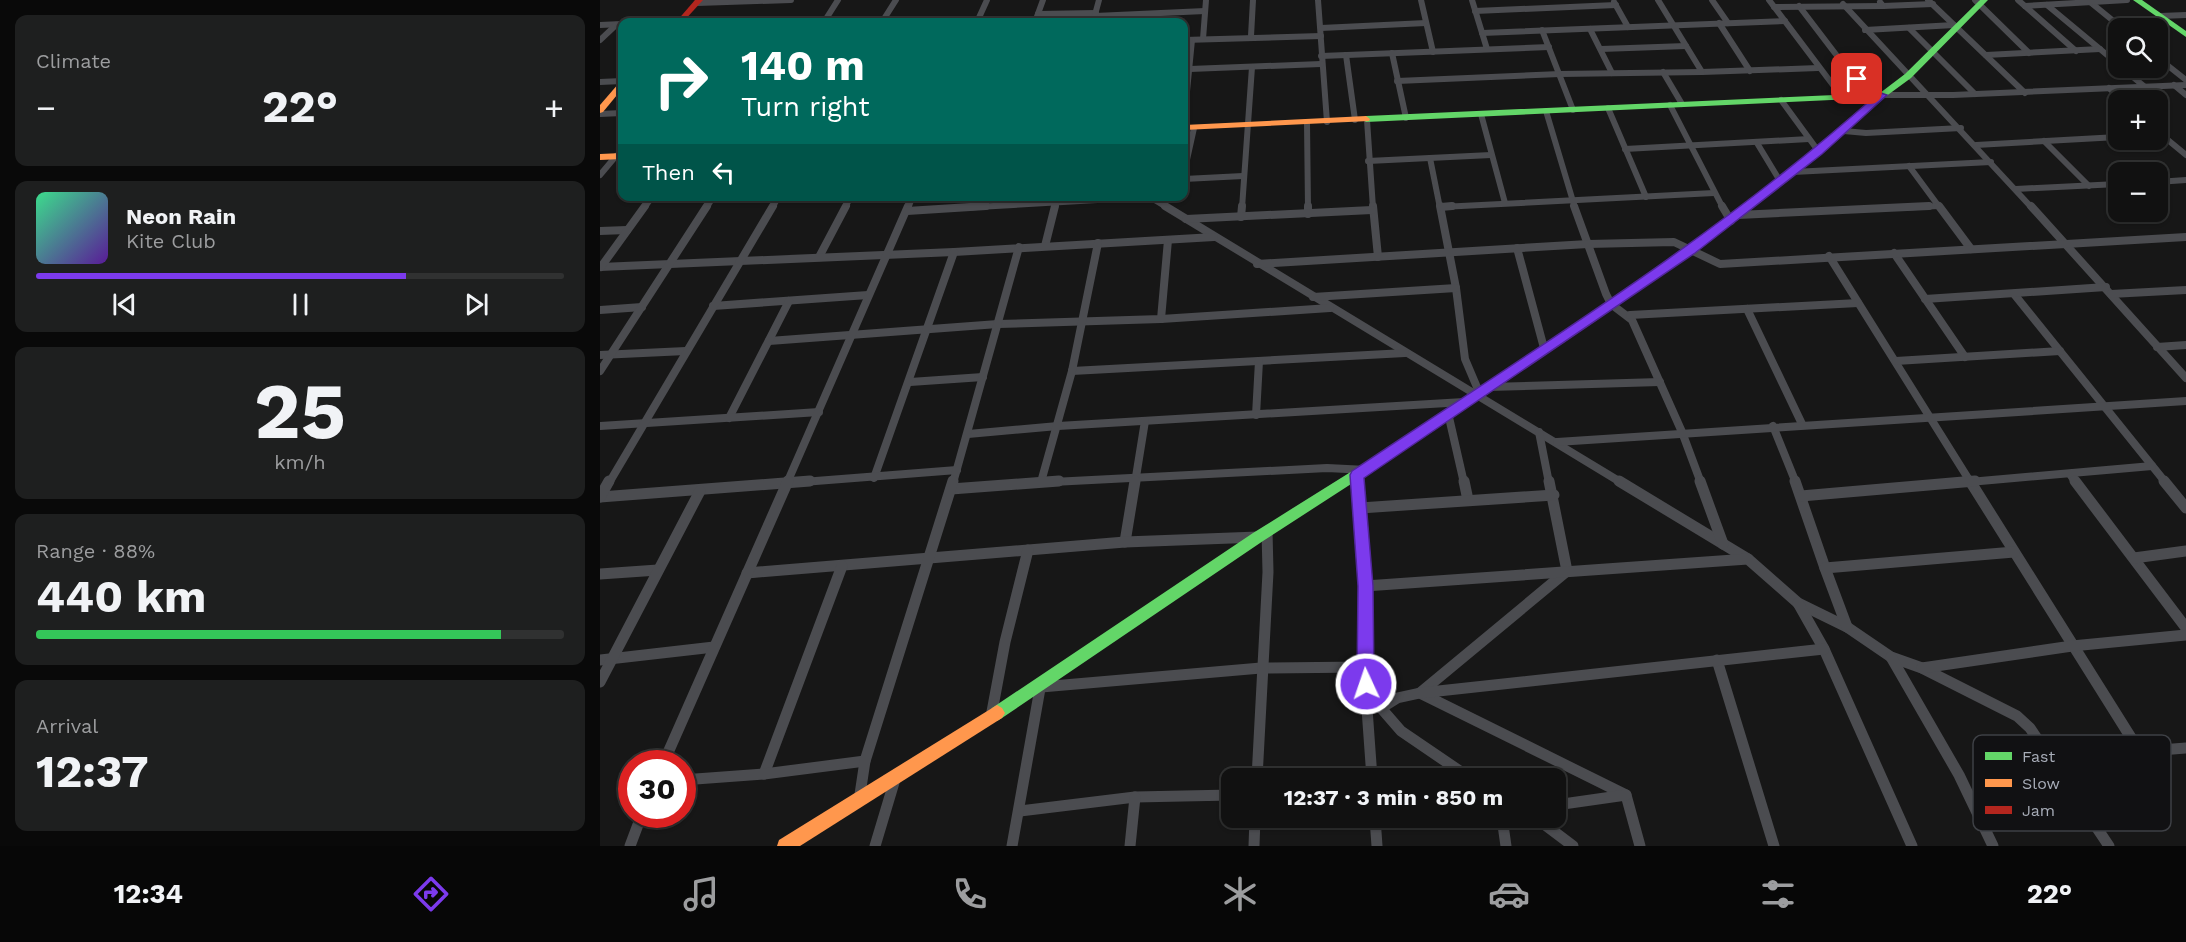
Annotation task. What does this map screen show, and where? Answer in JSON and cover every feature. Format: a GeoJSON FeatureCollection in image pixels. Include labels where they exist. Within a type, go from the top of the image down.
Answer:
{"type":"FeatureCollection","features":[{"type":"Feature","properties":{"kind":"main road"},"geometry":{"type":"LineString","coordinates":[[2137,0],[2186,35]]}},
{"type":"Feature","properties":{"kind":"main road"},"geometry":{"type":"LineString","coordinates":[[683,18],[698,1]]}},
{"type":"Feature","properties":{"kind":"main road"},"geometry":{"type":"LineString","coordinates":[[785,846],[991,717],[1691,251],[1819,152],[1844,131],[1879,95],[1908,76],[1979,2]]}},
{"type":"Feature","properties":{"kind":"main road"},"geometry":{"type":"LineString","coordinates":[[600,112],[618,88]]}},
{"type":"Feature","properties":{"kind":"main road"},"geometry":{"type":"LineString","coordinates":[[1188,126],[1307,123],[1879,95]]}},
{"type":"Feature","properties":{"kind":"main road"},"geometry":{"type":"LineString","coordinates":[[600,157],[618,156]]}},
{"type":"Feature","properties":{"kind":"street"},"geometry":{"type":"LineString","coordinates":[[698,1],[791,0]]}},
{"type":"Feature","properties":{"kind":"street"},"geometry":{"type":"LineString","coordinates":[[827,18],[838,0]]}},
{"type":"Feature","properties":{"kind":"street"},"geometry":{"type":"LineString","coordinates":[[885,18],[896,0]]}},
{"type":"Feature","properties":{"kind":"street"},"geometry":{"type":"LineString","coordinates":[[979,18],[987,0]]}},
{"type":"Feature","properties":{"kind":"street"},"geometry":{"type":"LineString","coordinates":[[1036,18],[1043,0]]}},
{"type":"Feature","properties":{"kind":"street"},"geometry":{"type":"LineString","coordinates":[[1094,17],[1099,0]]}},
{"type":"Feature","properties":{"kind":"street"},"geometry":{"type":"LineString","coordinates":[[1203,39],[1206,0]]}},
{"type":"Feature","properties":{"kind":"street"},"geometry":{"type":"LineString","coordinates":[[1251,36],[1252,0]]}},
{"type":"Feature","properties":{"kind":"street"},"geometry":{"type":"LineString","coordinates":[[1318,0],[1327,122]]}},
{"type":"Feature","properties":{"kind":"street"},"geometry":{"type":"LineString","coordinates":[[1421,0],[1433,52]]}},
{"type":"Feature","properties":{"kind":"street"},"geometry":{"type":"LineString","coordinates":[[1472,0],[1487,49]]}},
{"type":"Feature","properties":{"kind":"street"},"geometry":{"type":"LineString","coordinates":[[1658,0],[1701,72]]}},
{"type":"Feature","properties":{"kind":"street"},"geometry":{"type":"LineString","coordinates":[[1712,0],[1728,22]]}},
{"type":"Feature","properties":{"kind":"street"},"geometry":{"type":"LineString","coordinates":[[1769,0],[1842,97]]}},
{"type":"Feature","properties":{"kind":"street"},"geometry":{"type":"LineString","coordinates":[[1878,0],[1883,6]]}},
{"type":"Feature","properties":{"kind":"street"},"geometry":{"type":"LineString","coordinates":[[2018,0],[2076,51]]}},
{"type":"Feature","properties":{"kind":"street"},"geometry":{"type":"LineString","coordinates":[[2025,6],[2127,0]]}},
{"type":"Feature","properties":{"kind":"street"},"geometry":{"type":"LineString","coordinates":[[1774,7],[1843,4],[1883,6],[1931,2],[2025,93]]}},
{"type":"Feature","properties":{"kind":"street"},"geometry":{"type":"LineString","coordinates":[[1979,2],[2030,53]]}},
{"type":"Feature","properties":{"kind":"street"},"geometry":{"type":"LineString","coordinates":[[2090,2],[2110,18]]}},
{"type":"Feature","properties":{"kind":"street"},"geometry":{"type":"LineString","coordinates":[[1475,11],[1615,3],[1628,27]]}},
{"type":"Feature","properties":{"kind":"street"},"geometry":{"type":"LineString","coordinates":[[1843,4],[1908,76],[1961,128],[2186,378]]}},
{"type":"Feature","properties":{"kind":"street"},"geometry":{"type":"LineString","coordinates":[[2047,4],[2108,56]]}},
{"type":"Feature","properties":{"kind":"street"},"geometry":{"type":"LineString","coordinates":[[1799,6],[1833,53],[1879,95],[2025,93],[2186,85]]}},
{"type":"Feature","properties":{"kind":"street"},"geometry":{"type":"LineString","coordinates":[[1038,14],[1094,17],[1205,11]]}},
{"type":"Feature","properties":{"kind":"street"},"geometry":{"type":"LineString","coordinates":[[2160,16],[2186,15]]}},
{"type":"Feature","properties":{"kind":"street"},"geometry":{"type":"LineString","coordinates":[[1482,33],[1785,21]]}},
{"type":"Feature","properties":{"kind":"street"},"geometry":{"type":"LineString","coordinates":[[1321,28],[1426,22]]}},
{"type":"Feature","properties":{"kind":"street"},"geometry":{"type":"LineString","coordinates":[[1719,23],[1750,71]]}},
{"type":"Feature","properties":{"kind":"street"},"geometry":{"type":"LineString","coordinates":[[600,25],[618,25]]}},
{"type":"Feature","properties":{"kind":"street"},"geometry":{"type":"LineString","coordinates":[[600,40],[618,26]]}},
{"type":"Feature","properties":{"kind":"street"},"geometry":{"type":"LineString","coordinates":[[1865,30],[1956,27]]}},
{"type":"Feature","properties":{"kind":"street"},"geometry":{"type":"LineString","coordinates":[[1909,28],[1975,94]]}},
{"type":"Feature","properties":{"kind":"street"},"geometry":{"type":"LineString","coordinates":[[1590,29],[1612,73]]}},
{"type":"Feature","properties":{"kind":"street"},"geometry":{"type":"LineString","coordinates":[[1542,30],[1573,110]]}},
{"type":"Feature","properties":{"kind":"street"},"geometry":{"type":"LineString","coordinates":[[1188,40],[1251,36],[1321,36]]}},
{"type":"Feature","properties":{"kind":"street"},"geometry":{"type":"LineString","coordinates":[[1188,107],[1192,40]]}},
{"type":"Feature","properties":{"kind":"street"},"geometry":{"type":"LineString","coordinates":[[1601,49],[1686,46]]}},
{"type":"Feature","properties":{"kind":"street"},"geometry":{"type":"LineString","coordinates":[[1190,69],[1252,67],[1346,55],[1549,47]]}},
{"type":"Feature","properties":{"kind":"street"},"geometry":{"type":"LineString","coordinates":[[1986,55],[2100,49]]}},
{"type":"Feature","properties":{"kind":"street"},"geometry":{"type":"LineString","coordinates":[[1392,53],[1406,118]]}},
{"type":"Feature","properties":{"kind":"street"},"geometry":{"type":"LineString","coordinates":[[1346,55],[1368,161],[1378,257]]}},
{"type":"Feature","properties":{"kind":"street"},"geometry":{"type":"LineString","coordinates":[[2168,66],[2186,80]]}},
{"type":"Feature","properties":{"kind":"street"},"geometry":{"type":"LineString","coordinates":[[1241,217],[1252,67]]}},
{"type":"Feature","properties":{"kind":"street"},"geometry":{"type":"LineString","coordinates":[[1397,81],[1560,74],[1818,68]]}},
{"type":"Feature","properties":{"kind":"street"},"geometry":{"type":"LineString","coordinates":[[1663,72],[1690,146],[1714,193],[1735,218],[1939,206]]}},
{"type":"Feature","properties":{"kind":"street"},"geometry":{"type":"LineString","coordinates":[[2134,78],[2145,87]]}},
{"type":"Feature","properties":{"kind":"street"},"geometry":{"type":"LineString","coordinates":[[600,82],[618,83]]}},
{"type":"Feature","properties":{"kind":"street"},"geometry":{"type":"LineString","coordinates":[[2174,85],[2186,95]]}},
{"type":"Feature","properties":{"kind":"street"},"geometry":{"type":"LineString","coordinates":[[1781,100],[1819,152]]}},
{"type":"Feature","properties":{"kind":"street"},"geometry":{"type":"LineString","coordinates":[[1608,108],[1646,197]]}},
{"type":"Feature","properties":{"kind":"street"},"geometry":{"type":"LineString","coordinates":[[1545,111],[1572,200],[1611,304],[1630,315],[1858,303]]}},
{"type":"Feature","properties":{"kind":"street"},"geometry":{"type":"LineString","coordinates":[[600,112],[618,112]]}},
{"type":"Feature","properties":{"kind":"street"},"geometry":{"type":"LineString","coordinates":[[1481,114],[1504,203]]}},
{"type":"Feature","properties":{"kind":"street"},"geometry":{"type":"LineString","coordinates":[[1307,123],[1308,214]]}},
{"type":"Feature","properties":{"kind":"street"},"geometry":{"type":"LineString","coordinates":[[1844,131],[1866,133],[1961,128]]}},
{"type":"Feature","properties":{"kind":"street"},"geometry":{"type":"LineString","coordinates":[[1976,145],[2108,138]]}},
{"type":"Feature","properties":{"kind":"street"},"geometry":{"type":"LineString","coordinates":[[1625,149],[1809,139]]}},
{"type":"Feature","properties":{"kind":"street"},"geometry":{"type":"LineString","coordinates":[[2044,141],[2089,186]]}},
{"type":"Feature","properties":{"kind":"street"},"geometry":{"type":"LineString","coordinates":[[2168,141],[2186,155]]}},
{"type":"Feature","properties":{"kind":"street"},"geometry":{"type":"LineString","coordinates":[[1757,143],[1780,181]]}},
{"type":"Feature","properties":{"kind":"street"},"geometry":{"type":"LineString","coordinates":[[1368,161],[1491,155]]}},
{"type":"Feature","properties":{"kind":"street"},"geometry":{"type":"LineString","coordinates":[[600,175],[618,157]]}},
{"type":"Feature","properties":{"kind":"street"},"geometry":{"type":"LineString","coordinates":[[1431,158],[1456,288],[1465,359],[1480,391]]}},
{"type":"Feature","properties":{"kind":"street"},"geometry":{"type":"LineString","coordinates":[[1793,172],[1991,162]]}},
{"type":"Feature","properties":{"kind":"street"},"geometry":{"type":"LineString","coordinates":[[1909,166],[1971,249]]}},
{"type":"Feature","properties":{"kind":"street"},"geometry":{"type":"LineString","coordinates":[[1188,179],[1243,176]]}},
{"type":"Feature","properties":{"kind":"street"},"geometry":{"type":"LineString","coordinates":[[2168,181],[2186,180]]}},
{"type":"Feature","properties":{"kind":"street"},"geometry":{"type":"LineString","coordinates":[[2016,189],[2108,185]]}},
{"type":"Feature","properties":{"kind":"street"},"geometry":{"type":"LineString","coordinates":[[1441,207],[1714,193]]}},
{"type":"Feature","properties":{"kind":"street"},"geometry":{"type":"LineString","coordinates":[[600,267],[649,201]]}},
{"type":"Feature","properties":{"kind":"street"},"geometry":{"type":"LineString","coordinates":[[600,371],[711,201]]}},
{"type":"Feature","properties":{"kind":"street"},"geometry":{"type":"LineString","coordinates":[[600,497],[776,201]]}},
{"type":"Feature","properties":{"kind":"street"},"geometry":{"type":"LineString","coordinates":[[819,257],[848,201]]}},
{"type":"Feature","properties":{"kind":"street"},"geometry":{"type":"LineString","coordinates":[[669,750],[788,485],[868,295],[912,201]]}},
{"type":"Feature","properties":{"kind":"street"},"geometry":{"type":"LineString","coordinates":[[972,207],[974,201]]}},
{"type":"Feature","properties":{"kind":"street"},"geometry":{"type":"LineString","coordinates":[[907,211],[1034,201],[1056,203],[1087,201]]}},
{"type":"Feature","properties":{"kind":"street"},"geometry":{"type":"LineString","coordinates":[[1156,201],[1406,353],[1480,391],[1539,432],[1748,559],[1798,603],[1847,627],[1891,657],[1922,668],[2002,708],[2030,728],[2035,735]]}},
{"type":"Feature","properties":{"kind":"street"},"geometry":{"type":"LineString","coordinates":[[1045,246],[1056,203]]}},
{"type":"Feature","properties":{"kind":"street"},"geometry":{"type":"LineString","coordinates":[[1186,219],[1372,210]]}},
{"type":"Feature","properties":{"kind":"street"},"geometry":{"type":"LineString","coordinates":[[600,231],[627,230]]}},
{"type":"Feature","properties":{"kind":"street"},"geometry":{"type":"LineString","coordinates":[[600,267],[954,252],[1214,237]]}},
{"type":"Feature","properties":{"kind":"street"},"geometry":{"type":"LineString","coordinates":[[1257,264],[1588,244],[1674,242],[1708,261],[1720,264],[2186,237]]}},
{"type":"Feature","properties":{"kind":"street"},"geometry":{"type":"LineString","coordinates":[[1161,319],[1168,240]]}},
{"type":"Feature","properties":{"kind":"street"},"geometry":{"type":"LineString","coordinates":[[1041,482],[1072,371],[1098,243]]}},
{"type":"Feature","properties":{"kind":"street"},"geometry":{"type":"LineString","coordinates":[[859,801],[865,761],[968,434],[1019,247]]}},
{"type":"Feature","properties":{"kind":"street"},"geometry":{"type":"LineString","coordinates":[[1517,248],[1544,348]]}},
{"type":"Feature","properties":{"kind":"street"},"geometry":{"type":"LineString","coordinates":[[874,478],[910,382],[954,252]]}},
{"type":"Feature","properties":{"kind":"street"},"geometry":{"type":"LineString","coordinates":[[1894,253],[1965,357]]}},
{"type":"Feature","properties":{"kind":"street"},"geometry":{"type":"LineString","coordinates":[[1829,256],[2072,646],[2132,735]]}},
{"type":"Feature","properties":{"kind":"street"},"geometry":{"type":"LineString","coordinates":[[1313,297],[1456,288]]}},
{"type":"Feature","properties":{"kind":"street"},"geometry":{"type":"LineString","coordinates":[[1925,299],[2108,290],[2186,290]]}},
{"type":"Feature","properties":{"kind":"street"},"geometry":{"type":"LineString","coordinates":[[2014,294],[2186,508]]}},
{"type":"Feature","properties":{"kind":"street"},"geometry":{"type":"LineString","coordinates":[[713,306],[868,295]]}},
{"type":"Feature","properties":{"kind":"street"},"geometry":{"type":"LineString","coordinates":[[729,418],[789,301]]}},
{"type":"Feature","properties":{"kind":"street"},"geometry":{"type":"LineString","coordinates":[[600,310],[642,307]]}},
{"type":"Feature","properties":{"kind":"street"},"geometry":{"type":"LineString","coordinates":[[769,341],[998,324],[1161,319],[1332,308]]}},
{"type":"Feature","properties":{"kind":"street"},"geometry":{"type":"LineString","coordinates":[[1747,309],[1802,424]]}},
{"type":"Feature","properties":{"kind":"street"},"geometry":{"type":"LineString","coordinates":[[1630,315],[1682,432],[1723,544]]}},
{"type":"Feature","properties":{"kind":"street"},"geometry":{"type":"LineString","coordinates":[[2157,347],[2186,345]]}},
{"type":"Feature","properties":{"kind":"street"},"geometry":{"type":"LineString","coordinates":[[600,355],[686,351]]}},
{"type":"Feature","properties":{"kind":"street"},"geometry":{"type":"LineString","coordinates":[[1896,361],[2060,351]]}},
{"type":"Feature","properties":{"kind":"street"},"geometry":{"type":"LineString","coordinates":[[1072,371],[1406,353]]}},
{"type":"Feature","properties":{"kind":"street"},"geometry":{"type":"LineString","coordinates":[[1256,415],[1259,361]]}},
{"type":"Feature","properties":{"kind":"street"},"geometry":{"type":"LineString","coordinates":[[910,382],[983,377]]}},
{"type":"Feature","properties":{"kind":"street"},"geometry":{"type":"LineString","coordinates":[[1480,391],[1660,382]]}},
{"type":"Feature","properties":{"kind":"street"},"geometry":{"type":"LineString","coordinates":[[1557,442],[1802,424],[1931,419],[2186,401]]}},
{"type":"Feature","properties":{"kind":"street"},"geometry":{"type":"LineString","coordinates":[[968,434],[1058,426],[1464,402]]}},
{"type":"Feature","properties":{"kind":"street"},"geometry":{"type":"LineString","coordinates":[[600,426],[819,412]]}},
{"type":"Feature","properties":{"kind":"street"},"geometry":{"type":"LineString","coordinates":[[1448,412],[1468,500]]}},
{"type":"Feature","properties":{"kind":"street"},"geometry":{"type":"LineString","coordinates":[[1125,542],[1145,421]]}},
{"type":"Feature","properties":{"kind":"street"},"geometry":{"type":"LineString","coordinates":[[1773,426],[1801,496],[1847,627]]}},
{"type":"Feature","properties":{"kind":"street"},"geometry":{"type":"LineString","coordinates":[[1539,432],[1554,495],[1568,571]]}},
{"type":"Feature","properties":{"kind":"street"},"geometry":{"type":"LineString","coordinates":[[1801,496],[2152,466]]}},
{"type":"Feature","properties":{"kind":"street"},"geometry":{"type":"LineString","coordinates":[[951,489],[1041,482],[1327,468],[1362,472],[1360,508],[1365,586],[1364,666],[1371,768]]}},
{"type":"Feature","properties":{"kind":"street"},"geometry":{"type":"LineString","coordinates":[[600,497],[788,485],[957,470]]}},
{"type":"Feature","properties":{"kind":"street"},"geometry":{"type":"LineString","coordinates":[[2070,474],[2186,628]]}},
{"type":"Feature","properties":{"kind":"street"},"geometry":{"type":"LineString","coordinates":[[600,682],[700,491]]}},
{"type":"Feature","properties":{"kind":"street"},"geometry":{"type":"LineString","coordinates":[[1360,508],[1554,495]]}},
{"type":"Feature","properties":{"kind":"street"},"geometry":{"type":"LineString","coordinates":[[747,573],[1125,542],[1263,534],[1268,572],[1257,768]]}},
{"type":"Feature","properties":{"kind":"street"},"geometry":{"type":"LineString","coordinates":[[991,717],[1005,642],[1028,550]]}},
{"type":"Feature","properties":{"kind":"street"},"geometry":{"type":"LineString","coordinates":[[2134,558],[2186,551]]}},
{"type":"Feature","properties":{"kind":"street"},"geometry":{"type":"LineString","coordinates":[[1825,568],[2014,552]]}},
{"type":"Feature","properties":{"kind":"street"},"geometry":{"type":"LineString","coordinates":[[1365,586],[1748,559]]}},
{"type":"Feature","properties":{"kind":"street"},"geometry":{"type":"LineString","coordinates":[[764,774],[842,566]]}},
{"type":"Feature","properties":{"kind":"street"},"geometry":{"type":"LineString","coordinates":[[600,574],[658,570]]}},
{"type":"Feature","properties":{"kind":"street"},"geometry":{"type":"LineString","coordinates":[[1420,693],[1568,571]]}},
{"type":"Feature","properties":{"kind":"street"},"geometry":{"type":"LineString","coordinates":[[1798,603],[1824,649],[1912,846]]}},
{"type":"Feature","properties":{"kind":"street"},"geometry":{"type":"LineString","coordinates":[[1922,668],[2072,646],[2186,635]]}},
{"type":"Feature","properties":{"kind":"street"},"geometry":{"type":"LineString","coordinates":[[600,660],[714,647]]}},
{"type":"Feature","properties":{"kind":"street"},"geometry":{"type":"LineString","coordinates":[[1381,708],[1397,698],[1420,693],[1824,649]]}},
{"type":"Feature","properties":{"kind":"street"},"geometry":{"type":"LineString","coordinates":[[1891,657],[1959,775],[1973,804]]}},
{"type":"Feature","properties":{"kind":"street"},"geometry":{"type":"LineString","coordinates":[[1717,660],[1774,846]]}},
{"type":"Feature","properties":{"kind":"street"},"geometry":{"type":"LineString","coordinates":[[1012,846],[1041,684],[1261,668],[1364,666]]}},
{"type":"Feature","properties":{"kind":"street"},"geometry":{"type":"LineString","coordinates":[[1420,693],[1626,795],[1640,846]]}},
{"type":"Feature","properties":{"kind":"street"},"geometry":{"type":"LineString","coordinates":[[1367,700],[1381,708],[1401,731],[1455,768]]}},
{"type":"Feature","properties":{"kind":"street"},"geometry":{"type":"LineString","coordinates":[[2171,749],[2186,748]]}},
{"type":"Feature","properties":{"kind":"street"},"geometry":{"type":"LineString","coordinates":[[696,779],[764,774],[865,761]]}},
{"type":"Feature","properties":{"kind":"street"},"geometry":{"type":"LineString","coordinates":[[875,846],[896,776]]}},
{"type":"Feature","properties":{"kind":"street"},"geometry":{"type":"LineString","coordinates":[[1020,811],[1136,797],[1221,795]]}},
{"type":"Feature","properties":{"kind":"street"},"geometry":{"type":"LineString","coordinates":[[1566,804],[1626,795]]}},
{"type":"Feature","properties":{"kind":"street"},"geometry":{"type":"LineString","coordinates":[[1130,846],[1136,797]]}},
{"type":"Feature","properties":{"kind":"street"},"geometry":{"type":"LineString","coordinates":[[630,846],[637,828]]}},
{"type":"Feature","properties":{"kind":"street"},"geometry":{"type":"LineString","coordinates":[[1254,846],[1255,828]]}},
{"type":"Feature","properties":{"kind":"street"},"geometry":{"type":"LineString","coordinates":[[1376,828],[1377,846]]}},
{"type":"Feature","properties":{"kind":"street"},"geometry":{"type":"LineString","coordinates":[[1503,828],[1506,846]]}},
{"type":"Feature","properties":{"kind":"street"},"geometry":{"type":"LineString","coordinates":[[1549,828],[1573,846]]}},
{"type":"Feature","properties":{"kind":"street"},"geometry":{"type":"LineString","coordinates":[[1986,831],[1993,846]]}},
{"type":"Feature","properties":{"kind":"street"},"geometry":{"type":"LineString","coordinates":[[2099,831],[2109,846]]}},
{"type":"Feature","properties":{"kind":"traffic: fast"},"geometry":{"type":"LineString","coordinates":[[1593,317],[1691,251],[1819,152],[1882,95],[1908,76],[1984,0]]}},
{"type":"Feature","properties":{"kind":"traffic: fast"},"geometry":{"type":"LineString","coordinates":[[2137,0],[2186,35]]}},
{"type":"Feature","properties":{"kind":"traffic: fast"},"geometry":{"type":"LineString","coordinates":[[1366,119],[1882,95]]}},
{"type":"Feature","properties":{"kind":"traffic: fast"},"geometry":{"type":"LineString","coordinates":[[997,713],[1258,537],[1429,428]]}},
{"type":"Feature","properties":{"kind":"traffic: slow"},"geometry":{"type":"LineString","coordinates":[[600,110],[618,90]]}},
{"type":"Feature","properties":{"kind":"traffic: slow"},"geometry":{"type":"LineString","coordinates":[[1188,128],[1366,119]]}},
{"type":"Feature","properties":{"kind":"traffic: slow"},"geometry":{"type":"LineString","coordinates":[[600,157],[618,156]]}},
{"type":"Feature","properties":{"kind":"traffic: slow"},"geometry":{"type":"LineString","coordinates":[[785,846],[997,713]]}},
{"type":"Feature","properties":{"kind":"traffic: jam"},"geometry":{"type":"LineString","coordinates":[[683,18],[699,0]]}},
{"type":"Feature","properties":{"kind":"traffic: jam"},"geometry":{"type":"LineString","coordinates":[[1429,428],[1593,317]]}},
{"type":"Feature","properties":{"kind":"route"},"geometry":{"type":"LineString","coordinates":[[1366,684],[1364,666],[1365,586],[1357,475],[1691,251],[1819,152],[1882,95],[1876,95],[1857,79]]}}]}
